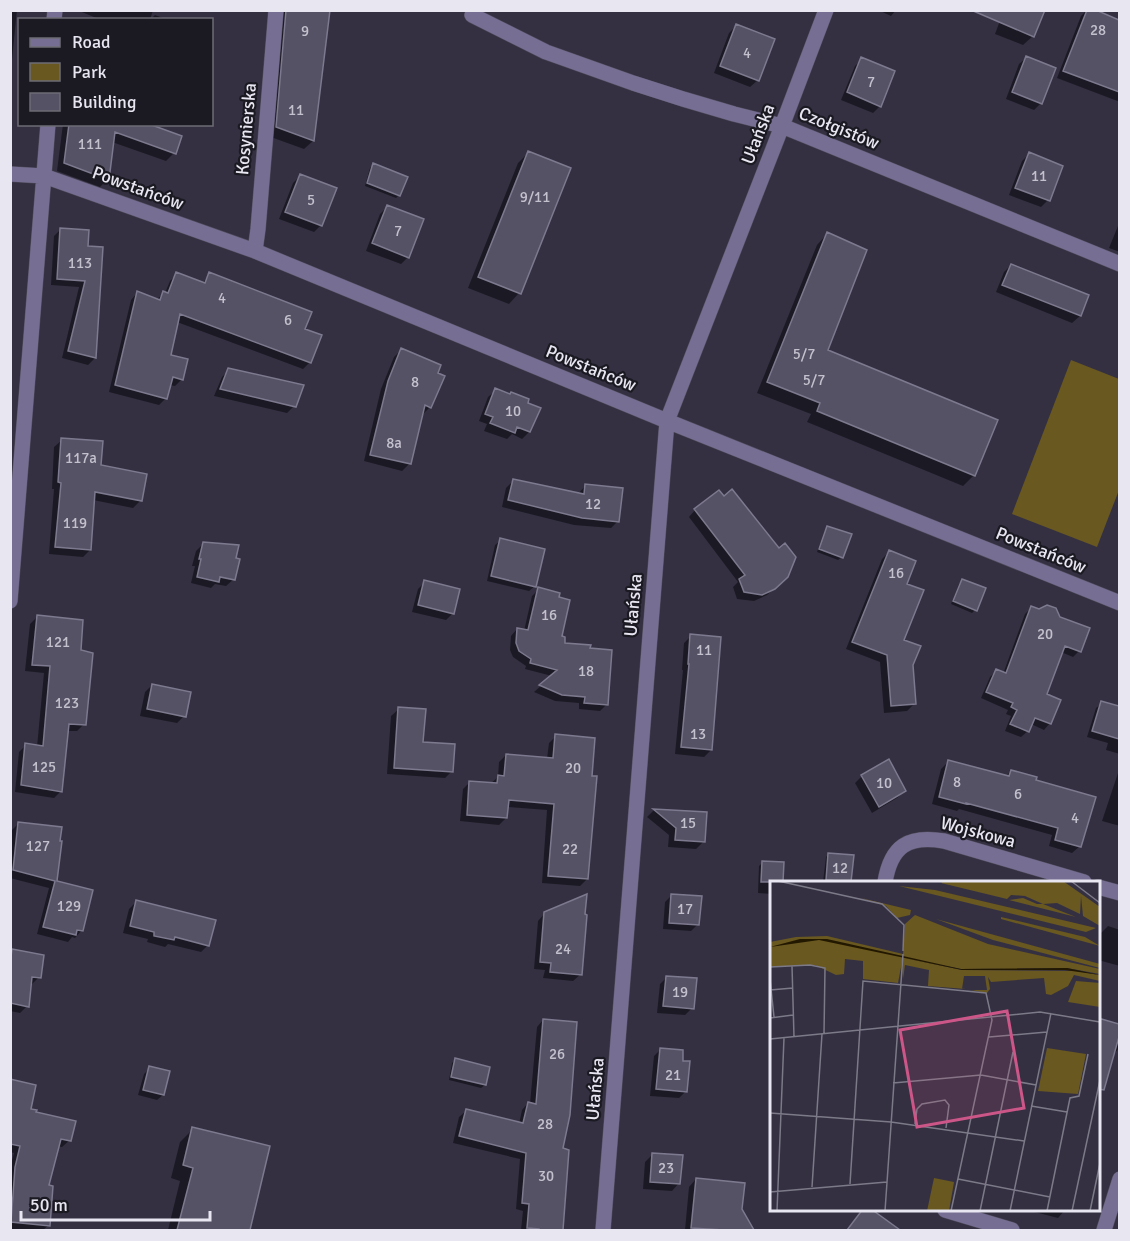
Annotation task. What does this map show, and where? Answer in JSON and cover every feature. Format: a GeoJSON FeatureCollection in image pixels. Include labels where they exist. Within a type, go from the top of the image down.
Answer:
{"type":"FeatureCollection","features":[{"type":"Feature","properties":{"kind":"street","name":"Kosynierska"},"geometry":{"type":"LineString","coordinates":[[255,251],[276,10]]}},
{"type":"Feature","properties":{"kind":"street","name":"Ułańska"},"geometry":{"type":"LineString","coordinates":[[603,1230],[667,421],[826,10]]}},
{"type":"Feature","properties":{"kind":"street","name":"Czołgistów"},"geometry":{"type":"LineString","coordinates":[[472,15],[546,52],[683,99],[782,126],[1119,264]]}},
{"type":"Feature","properties":{"kind":"street"},"geometry":{"type":"LineString","coordinates":[[10,601],[48,126]]}},
{"type":"Feature","properties":{"kind":"street","name":"Powstańców"},"geometry":{"type":"LineString","coordinates":[[10,174],[44,176],[255,251],[667,421],[1119,603]]}},
{"type":"Feature","properties":{"kind":"street","name":"Wojskowa"},"geometry":{"type":"LineString","coordinates":[[885,881],[887,868],[892,857],[900,848],[914,841],[929,839],[944,841],[1081,881]]}},
{"type":"Feature","properties":{"kind":"street"},"geometry":{"type":"LineString","coordinates":[[1100,888],[1119,893]]}},
{"type":"Feature","properties":{"kind":"street"},"geometry":{"type":"LineString","coordinates":[[1104,1230],[1119,1179]]}},
{"type":"Feature","properties":{"kind":"street"},"geometry":{"type":"LineString","coordinates":[[951,1211],[1012,1230]]}},
{"type":"Feature","properties":{"kind":"green space"},"geometry":{"type":"Polygon","coordinates":[[[1071,360],[1119,379],[1119,490],[1097,547],[1012,514],[1071,360]]]}},
{"type":"Feature","properties":{"kind":"building"},"geometry":{"type":"Polygon","coordinates":[[[286,10],[330,10],[314,141],[276,127],[286,10]]]}},
{"type":"Feature","properties":{"kind":"building"},"geometry":{"type":"Polygon","coordinates":[[[971,10],[1045,10],[1034,37],[971,10]]]}},
{"type":"Feature","properties":{"kind":"building"},"geometry":{"type":"Polygon","coordinates":[[[1087,10],[1096,10],[1119,20],[1119,92],[1063,71],[1087,10]]]}},
{"type":"Feature","properties":{"kind":"building"},"geometry":{"type":"Polygon","coordinates":[[[736,24],[775,39],[759,81],[720,66],[736,24]]]}},
{"type":"Feature","properties":{"kind":"building"},"geometry":{"type":"Polygon","coordinates":[[[1026,56],[1056,68],[1042,104],[1012,92],[1026,56]]]}},
{"type":"Feature","properties":{"kind":"building"},"geometry":{"type":"Polygon","coordinates":[[[861,57],[895,71],[881,107],[847,92],[861,57]]]}},
{"type":"Feature","properties":{"kind":"building"},"geometry":{"type":"Polygon","coordinates":[[[69,126],[154,126],[182,136],[176,154],[115,132],[109,180],[64,163],[69,126]]]}},
{"type":"Feature","properties":{"kind":"building"},"geometry":{"type":"Polygon","coordinates":[[[528,151],[571,168],[521,294],[478,277],[528,151]]]}},
{"type":"Feature","properties":{"kind":"building"},"geometry":{"type":"Polygon","coordinates":[[[1029,152],[1063,166],[1050,201],[1015,188],[1029,152]]]}},
{"type":"Feature","properties":{"kind":"building"},"geometry":{"type":"Polygon","coordinates":[[[373,163],[408,177],[400,196],[367,183],[373,163]]]}},
{"type":"Feature","properties":{"kind":"building"},"geometry":{"type":"Polygon","coordinates":[[[300,174],[337,188],[322,226],[285,212],[300,174]]]}},
{"type":"Feature","properties":{"kind":"building"},"geometry":{"type":"Polygon","coordinates":[[[387,205],[424,219],[409,258],[372,243],[387,205]]]}},
{"type":"Feature","properties":{"kind":"building"},"geometry":{"type":"Polygon","coordinates":[[[60,228],[89,230],[88,246],[103,247],[96,358],[68,351],[85,281],[57,279],[60,228]]]}},
{"type":"Feature","properties":{"kind":"building"},"geometry":{"type":"Polygon","coordinates":[[[827,232],[867,250],[828,350],[998,420],[975,476],[817,411],[820,403],[767,382],[827,232]]]}},
{"type":"Feature","properties":{"kind":"building"},"geometry":{"type":"Polygon","coordinates":[[[1011,264],[1089,295],[1081,316],[1002,285],[1011,264]]]}},
{"type":"Feature","properties":{"kind":"building"},"geometry":{"type":"Polygon","coordinates":[[[176,272],[205,283],[209,272],[312,312],[305,329],[322,335],[311,363],[180,314],[171,355],[188,359],[183,380],[173,377],[167,399],[115,385],[137,291],[160,300],[163,291],[168,293],[176,272]]]}},
{"type":"Feature","properties":{"kind":"building"},"geometry":{"type":"Polygon","coordinates":[[[401,348],[441,365],[438,373],[445,376],[431,408],[425,405],[411,464],[370,455],[388,381],[401,348]]]}},
{"type":"Feature","properties":{"kind":"building"},"geometry":{"type":"Polygon","coordinates":[[[228,368],[304,385],[296,407],[220,389],[228,368]]]}},
{"type":"Feature","properties":{"kind":"building"},"geometry":{"type":"Polygon","coordinates":[[[495,388],[529,399],[528,403],[541,408],[530,432],[517,427],[515,433],[490,423],[493,417],[485,414],[495,388]]]}},
{"type":"Feature","properties":{"kind":"building"},"geometry":{"type":"Polygon","coordinates":[[[61,438],[103,441],[101,465],[147,474],[142,501],[95,492],[91,550],[55,547],[61,483],[58,482],[61,438]]]}},
{"type":"Feature","properties":{"kind":"building"},"geometry":{"type":"Polygon","coordinates":[[[513,479],[584,494],[585,484],[623,488],[619,522],[582,518],[508,500],[513,479]]]}},
{"type":"Feature","properties":{"kind":"building"},"geometry":{"type":"Polygon","coordinates":[[[732,489],[779,548],[785,543],[796,557],[788,577],[775,589],[762,595],[744,592],[739,579],[745,575],[694,509],[719,490],[724,496],[732,489]]]}},
{"type":"Feature","properties":{"kind":"building"},"geometry":{"type":"Polygon","coordinates":[[[827,526],[852,534],[843,558],[819,549],[827,526]]]}},
{"type":"Feature","properties":{"kind":"building"},"geometry":{"type":"Polygon","coordinates":[[[500,538],[545,549],[536,587],[491,576],[500,538]]]}},
{"type":"Feature","properties":{"kind":"building"},"geometry":{"type":"Polygon","coordinates":[[[203,542],[239,545],[236,558],[240,559],[235,580],[220,577],[219,582],[197,577],[203,542]]]}},
{"type":"Feature","properties":{"kind":"building"},"geometry":{"type":"Polygon","coordinates":[[[889,550],[916,561],[907,584],[924,590],[904,640],[921,646],[913,665],[916,704],[891,706],[887,655],[852,642],[889,550]]]}},
{"type":"Feature","properties":{"kind":"building"},"geometry":{"type":"Polygon","coordinates":[[[962,579],[986,588],[977,611],[953,601],[962,579]]]}},
{"type":"Feature","properties":{"kind":"building"},"geometry":{"type":"Polygon","coordinates":[[[424,580],[460,589],[454,614],[418,605],[424,580]]]}},
{"type":"Feature","properties":{"kind":"building"},"geometry":{"type":"Polygon","coordinates":[[[538,587],[560,593],[559,597],[570,600],[562,636],[565,637],[565,643],[591,645],[590,648],[612,650],[608,705],[584,703],[585,697],[562,695],[539,685],[557,670],[530,663],[531,659],[519,651],[516,643],[517,628],[528,630],[538,587]]]}},
{"type":"Feature","properties":{"kind":"building"},"geometry":{"type":"Polygon","coordinates":[[[1047,605],[1056,608],[1060,617],[1090,628],[1081,652],[1065,646],[1047,694],[1061,700],[1051,724],[1035,718],[1029,732],[1010,724],[1017,710],[1011,707],[1013,703],[986,692],[996,669],[1006,673],[1031,606],[1039,609],[1047,605]]]}},
{"type":"Feature","properties":{"kind":"building"},"geometry":{"type":"Polygon","coordinates":[[[37,615],[83,620],[81,650],[93,653],[86,725],[69,724],[62,792],[21,785],[25,743],[43,746],[50,666],[32,665],[37,615]]]}},
{"type":"Feature","properties":{"kind":"building"},"geometry":{"type":"Polygon","coordinates":[[[690,634],[721,637],[712,750],[681,747],[690,634]]]}},
{"type":"Feature","properties":{"kind":"building"},"geometry":{"type":"Polygon","coordinates":[[[152,684],[191,692],[186,717],[147,709],[152,684]]]}},
{"type":"Feature","properties":{"kind":"building"},"geometry":{"type":"Polygon","coordinates":[[[1101,701],[1119,706],[1119,739],[1092,731],[1101,701]]]}},
{"type":"Feature","properties":{"kind":"building"},"geometry":{"type":"Polygon","coordinates":[[[398,707],[426,709],[423,742],[455,744],[453,772],[394,768],[398,707]]]}},
{"type":"Feature","properties":{"kind":"building"},"geometry":{"type":"Polygon","coordinates":[[[555,734],[595,738],[592,776],[597,776],[588,879],[548,876],[554,804],[509,800],[507,818],[467,815],[469,781],[497,783],[498,775],[504,776],[506,754],[553,758],[555,734]]]}},
{"type":"Feature","properties":{"kind":"building"},"geometry":{"type":"Polygon","coordinates":[[[889,759],[906,791],[879,807],[861,775],[889,759]]]}},
{"type":"Feature","properties":{"kind":"building"},"geometry":{"type":"Polygon","coordinates":[[[948,760],[1009,776],[1011,770],[1037,777],[1036,780],[1096,797],[1081,847],[1055,840],[1058,828],[939,797],[948,760]]]}},
{"type":"Feature","properties":{"kind":"building"},"geometry":{"type":"Polygon","coordinates":[[[653,809],[707,812],[705,842],[675,840],[676,828],[653,809]]]}},
{"type":"Feature","properties":{"kind":"building"},"geometry":{"type":"Polygon","coordinates":[[[18,822],[62,827],[57,881],[93,890],[83,931],[77,930],[76,935],[43,927],[55,881],[13,870],[18,822]]]}},
{"type":"Feature","properties":{"kind":"building"},"geometry":{"type":"Polygon","coordinates":[[[828,853],[854,855],[851,881],[826,880],[828,853]]]}},
{"type":"Feature","properties":{"kind":"building"},"geometry":{"type":"Polygon","coordinates":[[[762,861],[784,862],[783,881],[761,882],[762,861]]]}},
{"type":"Feature","properties":{"kind":"building"},"geometry":{"type":"Polygon","coordinates":[[[587,894],[582,975],[550,972],[551,963],[540,962],[544,912],[587,894]]]}},
{"type":"Feature","properties":{"kind":"building"},"geometry":{"type":"Polygon","coordinates":[[[671,894],[702,896],[699,925],[669,923],[671,894]]]}},
{"type":"Feature","properties":{"kind":"building"},"geometry":{"type":"Polygon","coordinates":[[[136,900],[216,920],[209,946],[175,937],[174,940],[154,936],[154,932],[130,926],[136,900]]]}},
{"type":"Feature","properties":{"kind":"building"},"geometry":{"type":"Polygon","coordinates":[[[12,949],[44,955],[41,978],[32,977],[29,1007],[10,1003],[12,949]]]}},
{"type":"Feature","properties":{"kind":"building"},"geometry":{"type":"Polygon","coordinates":[[[666,976],[697,978],[694,1009],[663,1006],[666,976]]]}},
{"type":"Feature","properties":{"kind":"building"},"geometry":{"type":"Polygon","coordinates":[[[543,1019],[577,1022],[570,1115],[563,1148],[569,1150],[563,1230],[527,1228],[529,1204],[522,1203],[526,1153],[459,1136],[466,1109],[523,1123],[528,1102],[536,1104],[543,1019]]]}},
{"type":"Feature","properties":{"kind":"building"},"geometry":{"type":"Polygon","coordinates":[[[1100,1019],[1119,1024],[1119,1037],[1104,1090],[1100,1089],[1100,1019]]]}},
{"type":"Feature","properties":{"kind":"building"},"geometry":{"type":"Polygon","coordinates":[[[660,1048],[683,1050],[683,1061],[690,1061],[687,1092],[656,1089],[660,1048]]]}},
{"type":"Feature","properties":{"kind":"building"},"geometry":{"type":"Polygon","coordinates":[[[455,1058],[490,1067],[486,1085],[451,1077],[455,1058]]]}},
{"type":"Feature","properties":{"kind":"building"},"geometry":{"type":"Polygon","coordinates":[[[149,1066],[170,1071],[164,1095],[143,1090],[149,1066]]]}},
{"type":"Feature","properties":{"kind":"building"},"geometry":{"type":"Polygon","coordinates":[[[10,1079],[36,1085],[31,1109],[76,1121],[71,1141],[61,1139],[49,1185],[53,1186],[50,1226],[11,1222],[15,1167],[20,1146],[10,1144],[10,1079]]]}},
{"type":"Feature","properties":{"kind":"building"},"geometry":{"type":"Polygon","coordinates":[[[192,1127],[270,1146],[250,1230],[177,1230],[193,1168],[183,1165],[192,1127]]]}},
{"type":"Feature","properties":{"kind":"building"},"geometry":{"type":"Polygon","coordinates":[[[652,1153],[683,1155],[680,1184],[650,1182],[652,1153]]]}},
{"type":"Feature","properties":{"kind":"building"},"geometry":{"type":"Polygon","coordinates":[[[696,1178],[745,1183],[742,1209],[754,1230],[691,1228],[696,1178]]]}},
{"type":"Feature","properties":{"kind":"building"},"geometry":{"type":"Polygon","coordinates":[[[861,1211],[874,1211],[900,1230],[847,1230],[861,1211]]]}}]}
